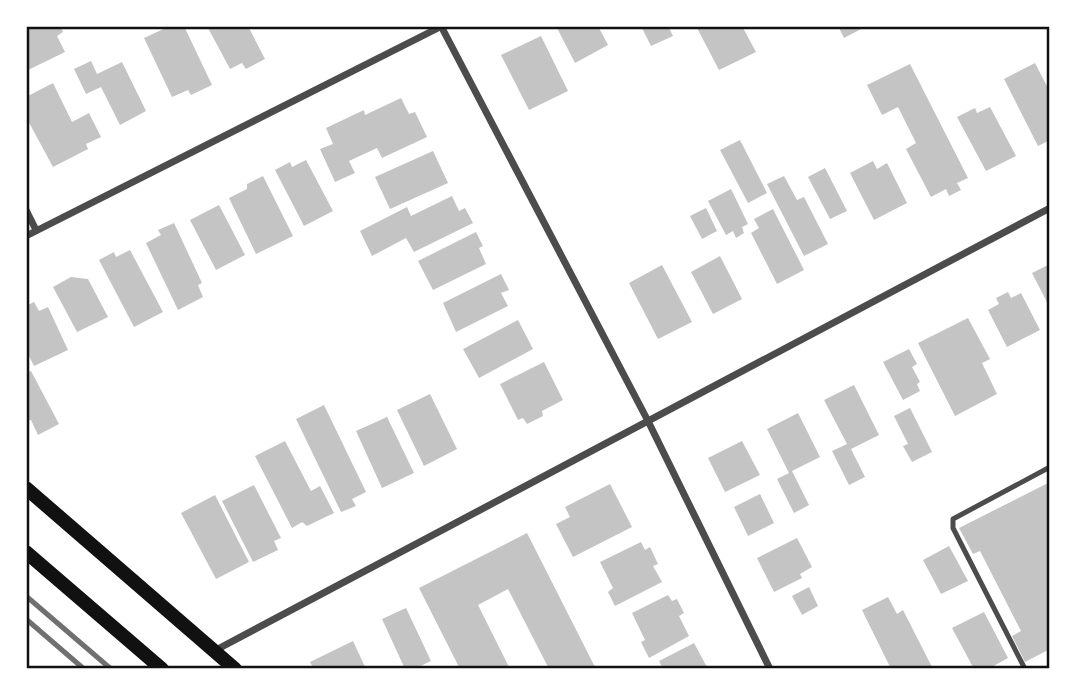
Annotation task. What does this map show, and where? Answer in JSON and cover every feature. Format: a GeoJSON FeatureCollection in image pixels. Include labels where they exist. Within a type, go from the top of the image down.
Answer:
{"type":"FeatureCollection","features":[{"type":"Feature","properties":{"kind":"main road"},"geometry":{"type":"LineString","coordinates":[[26,488],[235,669]]}},
{"type":"Feature","properties":{"kind":"main road"},"geometry":{"type":"LineString","coordinates":[[26,552],[162,669]]}},
{"type":"Feature","properties":{"kind":"street"},"geometry":{"type":"LineString","coordinates":[[26,236],[441,26],[648,421],[770,669]]}},
{"type":"Feature","properties":{"kind":"street"},"geometry":{"type":"LineString","coordinates":[[214,651],[1050,208]]}},
{"type":"Feature","properties":{"kind":"street"},"geometry":{"type":"LineString","coordinates":[[26,210],[36,230]]}},
{"type":"Feature","properties":{"kind":"lane"},"geometry":{"type":"LineString","coordinates":[[1026,669],[953,528],[953,519],[1050,467]]}},
{"type":"Feature","properties":{"kind":"building"},"geometry":{"type":"Polygon","coordinates":[[[36,26],[60,26],[63,32],[57,36],[65,52],[26,71],[26,31],[36,26]]]}},
{"type":"Feature","properties":{"kind":"building"},"geometry":{"type":"Polygon","coordinates":[[[170,26],[184,26],[212,85],[191,95],[188,90],[172,97],[144,38],[170,26]]]}},
{"type":"Feature","properties":{"kind":"building"},"geometry":{"type":"Polygon","coordinates":[[[207,26],[248,26],[265,59],[246,69],[242,63],[230,69],[207,26]]]}},
{"type":"Feature","properties":{"kind":"building"},"geometry":{"type":"Polygon","coordinates":[[[556,26],[598,26],[608,45],[575,63],[556,26]]]}},
{"type":"Feature","properties":{"kind":"building"},"geometry":{"type":"Polygon","coordinates":[[[641,26],[668,26],[673,36],[651,46],[641,26]]]}},
{"type":"Feature","properties":{"kind":"building"},"geometry":{"type":"Polygon","coordinates":[[[696,26],[742,26],[756,52],[719,70],[696,26]]]}},
{"type":"Feature","properties":{"kind":"building"},"geometry":{"type":"Polygon","coordinates":[[[838,26],[867,26],[844,38],[838,26]]]}},
{"type":"Feature","properties":{"kind":"building"},"geometry":{"type":"Polygon","coordinates":[[[541,36],[568,91],[529,110],[501,55],[541,36]]]}},
{"type":"Feature","properties":{"kind":"building"},"geometry":{"type":"Polygon","coordinates":[[[91,61],[97,74],[122,62],[146,111],[120,125],[101,87],[86,94],[74,69],[91,61]]]}},
{"type":"Feature","properties":{"kind":"building"},"geometry":{"type":"Polygon","coordinates":[[[1035,63],[1050,92],[1050,140],[1038,146],[1004,79],[1035,63]]]}},
{"type":"Feature","properties":{"kind":"building"},"geometry":{"type":"Polygon","coordinates":[[[910,64],[968,178],[957,183],[961,190],[949,196],[946,189],[931,197],[906,149],[916,143],[898,107],[882,115],[867,85],[910,64]]]}},
{"type":"Feature","properties":{"kind":"building"},"geometry":{"type":"Polygon","coordinates":[[[53,83],[72,122],[89,113],[101,137],[86,144],[88,149],[53,167],[26,117],[26,97],[53,83]]]}},
{"type":"Feature","properties":{"kind":"building"},"geometry":{"type":"Polygon","coordinates":[[[401,98],[409,114],[415,112],[427,137],[382,158],[377,148],[349,161],[355,173],[335,182],[320,149],[333,144],[326,128],[364,110],[365,115],[401,98]]]}},
{"type":"Feature","properties":{"kind":"building"},"geometry":{"type":"Polygon","coordinates":[[[990,107],[1016,156],[986,171],[957,117],[975,108],[977,113],[990,107]]]}},
{"type":"Feature","properties":{"kind":"building"},"geometry":{"type":"Polygon","coordinates":[[[740,140],[767,193],[748,203],[720,150],[740,140]]]}},
{"type":"Feature","properties":{"kind":"building"},"geometry":{"type":"Polygon","coordinates":[[[433,151],[448,183],[390,209],[375,177],[433,151]]]}},
{"type":"Feature","properties":{"kind":"building"},"geometry":{"type":"Polygon","coordinates":[[[306,160],[333,211],[304,226],[275,170],[290,162],[292,167],[306,160]]]}},
{"type":"Feature","properties":{"kind":"building"},"geometry":{"type":"Polygon","coordinates":[[[873,161],[877,169],[887,163],[907,203],[874,220],[850,173],[873,161]]]}},
{"type":"Feature","properties":{"kind":"building"},"geometry":{"type":"Polygon","coordinates":[[[825,168],[847,211],[830,219],[808,177],[825,168]]]}},
{"type":"Feature","properties":{"kind":"building"},"geometry":{"type":"Polygon","coordinates":[[[263,176],[293,236],[256,254],[229,198],[247,189],[247,184],[263,176]]]}},
{"type":"Feature","properties":{"kind":"building"},"geometry":{"type":"Polygon","coordinates":[[[784,176],[797,200],[804,197],[828,244],[804,256],[767,184],[784,176]]]}},
{"type":"Feature","properties":{"kind":"building"},"geometry":{"type":"Polygon","coordinates":[[[731,189],[748,224],[742,227],[744,233],[736,238],[733,231],[726,235],[708,201],[731,189]]]}},
{"type":"Feature","properties":{"kind":"building"},"geometry":{"type":"Polygon","coordinates":[[[452,196],[459,211],[465,208],[473,223],[414,252],[406,238],[372,256],[360,231],[407,207],[411,216],[452,196]]]}},
{"type":"Feature","properties":{"kind":"building"},"geometry":{"type":"Polygon","coordinates":[[[219,205],[245,255],[216,270],[190,220],[219,205]]]}},
{"type":"Feature","properties":{"kind":"building"},"geometry":{"type":"Polygon","coordinates":[[[706,208],[717,231],[702,239],[690,216],[706,208]]]}},
{"type":"Feature","properties":{"kind":"building"},"geometry":{"type":"Polygon","coordinates":[[[773,209],[804,270],[777,284],[751,233],[759,228],[754,219],[773,209]]]}},
{"type":"Feature","properties":{"kind":"building"},"geometry":{"type":"Polygon","coordinates":[[[174,223],[202,283],[198,285],[203,297],[178,310],[146,243],[161,235],[158,230],[174,223]]]}},
{"type":"Feature","properties":{"kind":"building"},"geometry":{"type":"Polygon","coordinates":[[[476,232],[483,246],[479,248],[486,264],[433,290],[418,261],[476,232]]]}},
{"type":"Feature","properties":{"kind":"building"},"geometry":{"type":"Polygon","coordinates":[[[130,250],[163,312],[134,327],[99,260],[114,252],[116,257],[130,250]]]}},
{"type":"Feature","properties":{"kind":"building"},"geometry":{"type":"Polygon","coordinates":[[[720,256],[742,299],[713,314],[691,272],[720,256]]]}},
{"type":"Feature","properties":{"kind":"building"},"geometry":{"type":"Polygon","coordinates":[[[1050,264],[1050,308],[1032,273],[1050,264]]]}},
{"type":"Feature","properties":{"kind":"building"},"geometry":{"type":"Polygon","coordinates":[[[662,265],[692,322],[658,339],[629,283],[662,265]]]}},
{"type":"Feature","properties":{"kind":"building"},"geometry":{"type":"Polygon","coordinates":[[[501,274],[509,290],[501,293],[508,306],[456,332],[443,303],[501,274]]]}},
{"type":"Feature","properties":{"kind":"building"},"geometry":{"type":"Polygon","coordinates":[[[71,277],[88,279],[108,317],[77,332],[53,287],[71,277]]]}},
{"type":"Feature","properties":{"kind":"building"},"geometry":{"type":"Polygon","coordinates":[[[1008,292],[1011,298],[1021,293],[1040,330],[1007,347],[988,310],[999,304],[996,298],[1008,292]]]}},
{"type":"Feature","properties":{"kind":"building"},"geometry":{"type":"Polygon","coordinates":[[[34,302],[39,311],[48,307],[68,350],[34,366],[26,350],[26,306],[34,302]]]}},
{"type":"Feature","properties":{"kind":"building"},"geometry":{"type":"Polygon","coordinates":[[[968,318],[990,359],[982,363],[997,394],[955,416],[918,343],[968,318]]]}},
{"type":"Feature","properties":{"kind":"building"},"geometry":{"type":"Polygon","coordinates":[[[518,320],[533,349],[479,378],[463,349],[518,320]]]}},
{"type":"Feature","properties":{"kind":"building"},"geometry":{"type":"Polygon","coordinates":[[[909,349],[917,364],[912,367],[920,382],[917,384],[920,391],[903,400],[883,362],[909,349]]]}},
{"type":"Feature","properties":{"kind":"building"},"geometry":{"type":"Polygon","coordinates":[[[544,362],[563,400],[542,411],[543,416],[527,424],[523,418],[518,420],[500,384],[544,362]]]}},
{"type":"Feature","properties":{"kind":"building"},"geometry":{"type":"Polygon","coordinates":[[[31,371],[59,424],[38,435],[31,420],[26,421],[26,373],[31,371]]]}},
{"type":"Feature","properties":{"kind":"building"},"geometry":{"type":"Polygon","coordinates":[[[854,385],[879,435],[851,449],[865,477],[849,485],[832,451],[847,444],[824,400],[854,385]]]}},
{"type":"Feature","properties":{"kind":"building"},"geometry":{"type":"Polygon","coordinates":[[[430,394],[457,449],[424,466],[397,410],[430,394]]]}},
{"type":"Feature","properties":{"kind":"building"},"geometry":{"type":"Polygon","coordinates":[[[324,405],[366,492],[352,499],[356,506],[341,512],[296,419],[324,405]]]}},
{"type":"Feature","properties":{"kind":"building"},"geometry":{"type":"Polygon","coordinates":[[[910,408],[932,452],[912,462],[903,446],[908,444],[894,416],[910,408]]]}},
{"type":"Feature","properties":{"kind":"building"},"geometry":{"type":"Polygon","coordinates":[[[798,413],[820,457],[792,471],[809,505],[794,513],[777,479],[789,473],[767,429],[798,413]]]}},
{"type":"Feature","properties":{"kind":"building"},"geometry":{"type":"Polygon","coordinates":[[[387,417],[414,473],[382,488],[356,431],[387,417]]]}},
{"type":"Feature","properties":{"kind":"building"},"geometry":{"type":"Polygon","coordinates":[[[285,441],[311,491],[320,486],[334,513],[307,526],[302,522],[292,528],[255,456],[285,441]]]}},
{"type":"Feature","properties":{"kind":"building"},"geometry":{"type":"Polygon","coordinates":[[[742,441],[760,475],[725,492],[708,458],[742,441]]]}},
{"type":"Feature","properties":{"kind":"building"},"geometry":{"type":"Polygon","coordinates":[[[1050,482],[1050,649],[1025,662],[1012,636],[1021,631],[980,551],[973,554],[959,528],[1050,482]]]}},
{"type":"Feature","properties":{"kind":"building"},"geometry":{"type":"Polygon","coordinates":[[[610,484],[632,527],[573,557],[556,524],[570,517],[565,507],[610,484]]]}},
{"type":"Feature","properties":{"kind":"building"},"geometry":{"type":"Polygon","coordinates":[[[254,485],[281,538],[274,541],[278,550],[253,562],[222,501],[254,485]]]}},
{"type":"Feature","properties":{"kind":"building"},"geometry":{"type":"Polygon","coordinates":[[[760,494],[774,523],[748,536],[734,507],[760,494]]]}},
{"type":"Feature","properties":{"kind":"building"},"geometry":{"type":"Polygon","coordinates":[[[215,495],[249,562],[216,579],[181,513],[215,495]]]}},
{"type":"Feature","properties":{"kind":"building"},"geometry":{"type":"Polygon","coordinates":[[[527,533],[596,669],[549,669],[508,589],[478,605],[510,669],[460,669],[419,588],[527,533]]]}},
{"type":"Feature","properties":{"kind":"building"},"geometry":{"type":"Polygon","coordinates":[[[797,538],[812,567],[800,574],[802,578],[774,592],[757,558],[797,538]]]}},
{"type":"Feature","properties":{"kind":"building"},"geometry":{"type":"Polygon","coordinates":[[[641,542],[645,550],[650,547],[658,564],[653,566],[662,582],[615,606],[608,592],[613,588],[600,562],[641,542]]]}},
{"type":"Feature","properties":{"kind":"building"},"geometry":{"type":"Polygon","coordinates":[[[949,546],[968,581],[941,594],[923,560],[949,546]]]}},
{"type":"Feature","properties":{"kind":"building"},"geometry":{"type":"Polygon","coordinates":[[[809,587],[818,606],[802,615],[792,596],[809,587]]]}},
{"type":"Feature","properties":{"kind":"building"},"geometry":{"type":"Polygon","coordinates":[[[668,595],[672,601],[677,599],[684,613],[679,616],[689,636],[649,658],[641,642],[645,640],[632,613],[668,595]]]}},
{"type":"Feature","properties":{"kind":"building"},"geometry":{"type":"Polygon","coordinates":[[[888,597],[897,614],[903,610],[933,669],[891,669],[862,610],[888,597]]]}},
{"type":"Feature","properties":{"kind":"building"},"geometry":{"type":"Polygon","coordinates":[[[406,608],[431,661],[414,669],[405,669],[382,619],[406,608]]]}},
{"type":"Feature","properties":{"kind":"building"},"geometry":{"type":"Polygon","coordinates":[[[984,612],[1008,658],[988,669],[974,669],[952,628],[984,612]]]}},
{"type":"Feature","properties":{"kind":"building"},"geometry":{"type":"Polygon","coordinates":[[[353,641],[366,669],[314,669],[310,662],[353,641]]]}},
{"type":"Feature","properties":{"kind":"building"},"geometry":{"type":"Polygon","coordinates":[[[694,643],[708,669],[663,669],[659,661],[694,643]]]}},
{"type":"Feature","properties":{"kind":"railway"},"geometry":{"type":"LineString","coordinates":[[26,596],[111,669]]}},
{"type":"Feature","properties":{"kind":"railway"},"geometry":{"type":"LineString","coordinates":[[26,619],[84,669]]}}]}
